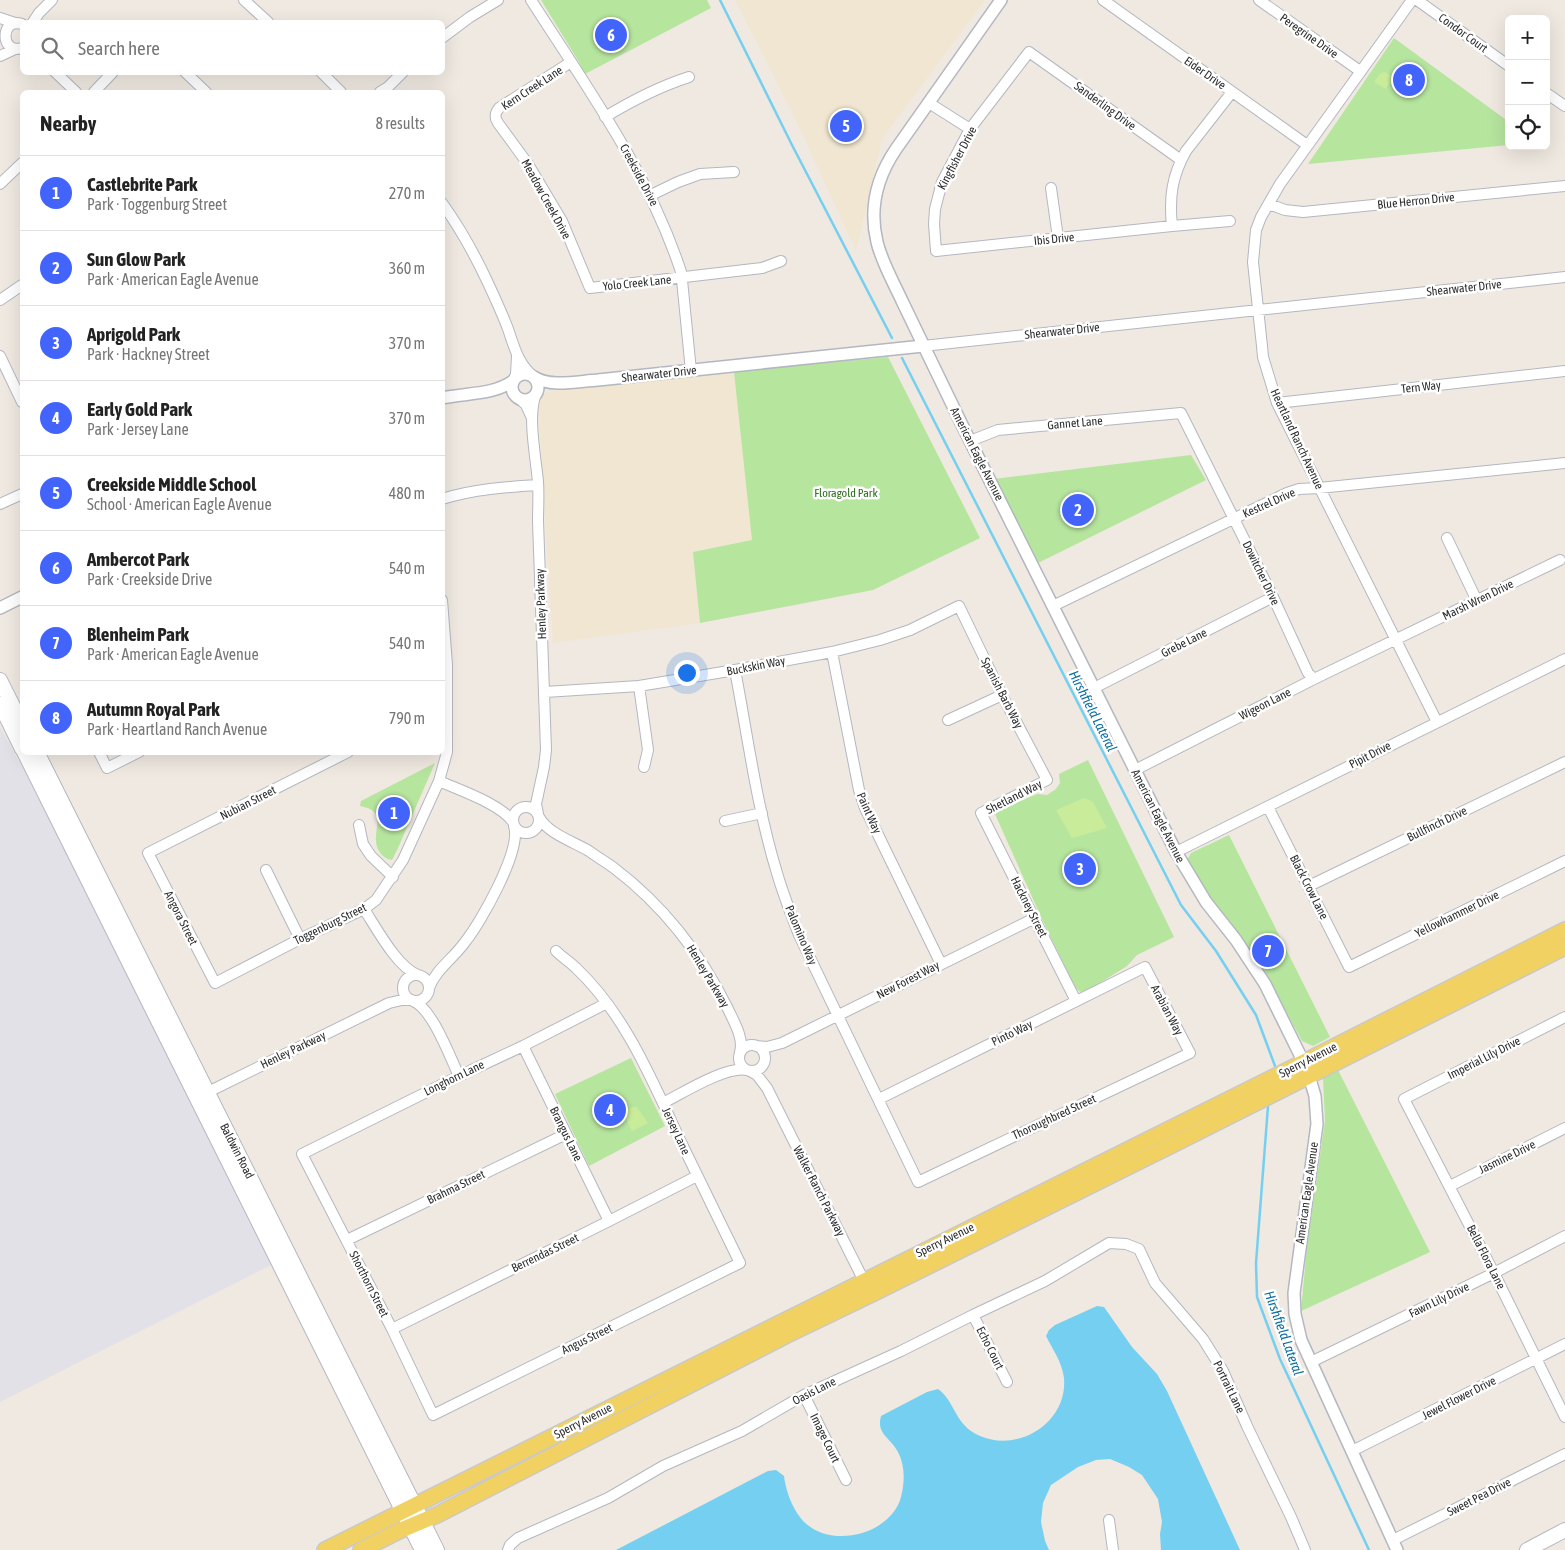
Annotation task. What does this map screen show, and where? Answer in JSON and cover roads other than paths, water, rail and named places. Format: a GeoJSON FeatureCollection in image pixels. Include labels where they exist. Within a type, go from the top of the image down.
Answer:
{"type":"FeatureCollection","features":[{"type":"Feature","properties":{"kind":"main road"},"geometry":{"type":"LineString","coordinates":[[0,680],[20,720]]}},
{"type":"Feature","properties":{"kind":"main road"},"geometry":{"type":"LineString","coordinates":[[0,704],[20,745]]}},
{"type":"Feature","properties":{"kind":"main road","name":"Baldwin Road"},"geometry":{"type":"LineString","coordinates":[[26,755],[202,1095],[269,1215],[408,1508]]}},
{"type":"Feature","properties":{"kind":"main road","name":"Baldwin Road"},"geometry":{"type":"LineString","coordinates":[[37,755],[202,1095],[231,1166],[416,1524],[437,1550]]}},
{"type":"Feature","properties":{"kind":"main road","name":"Sperry Avenue"},"geometry":{"type":"LineString","coordinates":[[361,1550],[437,1515],[786,1334],[872,1294],[1307,1069],[1565,930]]}},
{"type":"Feature","properties":{"kind":"main road","name":"Sperry Avenue"},"geometry":{"type":"LineString","coordinates":[[325,1550],[864,1280],[1565,947]]}},
{"type":"Feature","properties":{"kind":"main road"},"geometry":{"type":"LineString","coordinates":[[231,1166],[236,1166],[239,1169],[252,1195],[269,1215]]}},
{"type":"Feature","properties":{"kind":"main road","name":"Baldwin Road"},"geometry":{"type":"LineString","coordinates":[[416,1524],[422,1550]]}},
{"type":"Feature","properties":{"kind":"main road"},"geometry":{"type":"LineString","coordinates":[[1527,1550],[1565,1530]]}},
{"type":"Feature","properties":{"kind":"street"},"geometry":{"type":"LineString","coordinates":[[34,20],[52,0]]}},
{"type":"Feature","properties":{"kind":"street"},"geometry":{"type":"LineString","coordinates":[[244,0],[266,20]]}},
{"type":"Feature","properties":{"kind":"street"},"geometry":{"type":"LineString","coordinates":[[445,36],[498,0]]}},
{"type":"Feature","properties":{"kind":"street","name":"Creekside Drive"},"geometry":{"type":"LineString","coordinates":[[531,0],[630,156],[651,195],[670,240],[683,278],[691,370]]}},
{"type":"Feature","properties":{"kind":"street","name":"American Eagle Avenue"},"geometry":{"type":"LineString","coordinates":[[1001,0],[884,169],[877,190],[874,211],[875,232],[879,251],[923,346],[1176,852],[1206,902],[1236,940],[1265,984],[1307,1069],[1315,1096],[1317,1124],[1295,1283],[1294,1304],[1298,1331],[1395,1545]]}},
{"type":"Feature","properties":{"kind":"street","name":"Eider Drive"},"geometry":{"type":"LineString","coordinates":[[1103,0],[1307,145]]}},
{"type":"Feature","properties":{"kind":"street","name":"Peregrine Drive"},"geometry":{"type":"LineString","coordinates":[[1259,0],[1360,71]]}},
{"type":"Feature","properties":{"kind":"street","name":"Heartland Ranch Avenue"},"geometry":{"type":"LineString","coordinates":[[1412,0],[1280,184],[1261,217],[1256,230],[1253,262],[1263,357],[1277,403],[1437,722]]}},
{"type":"Feature","properties":{"kind":"street","name":"Condor Court"},"geometry":{"type":"LineString","coordinates":[[1417,0],[1505,63]]}},
{"type":"Feature","properties":{"kind":"street"},"geometry":{"type":"LineString","coordinates":[[27,20],[40,12]]}},
{"type":"Feature","properties":{"kind":"street"},"geometry":{"type":"LineString","coordinates":[[0,18],[19,23]]}},
{"type":"Feature","properties":{"kind":"street"},"geometry":{"type":"LineString","coordinates":[[0,51],[6,29],[19,23]]}},
{"type":"Feature","properties":{"kind":"street"},"geometry":{"type":"LineString","coordinates":[[0,24],[8,46],[20,49]]}},
{"type":"Feature","properties":{"kind":"street"},"geometry":{"type":"LineString","coordinates":[[0,56],[20,49]]}},
{"type":"Feature","properties":{"kind":"street","name":"Kingfisher Drive"},"geometry":{"type":"LineString","coordinates":[[936,251],[934,224],[942,182],[970,129],[1029,52]]}},
{"type":"Feature","properties":{"kind":"street","name":"Sanderling Drive"},"geometry":{"type":"LineString","coordinates":[[1029,52],[1181,160]]}},
{"type":"Feature","properties":{"kind":"street","name":"Kern Creek Lane"},"geometry":{"type":"LineString","coordinates":[[496,115],[499,108],[571,62]]}},
{"type":"Feature","properties":{"kind":"street"},"geometry":{"type":"LineString","coordinates":[[58,75],[74,90]]}},
{"type":"Feature","properties":{"kind":"street"},"geometry":{"type":"LineString","coordinates":[[96,90],[110,75]]}},
{"type":"Feature","properties":{"kind":"street"},"geometry":{"type":"LineString","coordinates":[[188,75],[204,90]]}},
{"type":"Feature","properties":{"kind":"street"},"geometry":{"type":"LineString","coordinates":[[324,75],[339,90]]}},
{"type":"Feature","properties":{"kind":"street"},"geometry":{"type":"LineString","coordinates":[[385,90],[400,75]]}},
{"type":"Feature","properties":{"kind":"street"},"geometry":{"type":"LineString","coordinates":[[605,117],[634,99],[689,77]]}},
{"type":"Feature","properties":{"kind":"street"},"geometry":{"type":"LineString","coordinates":[[1172,226],[1171,191],[1181,160],[1232,92]]}},
{"type":"Feature","properties":{"kind":"street"},"geometry":{"type":"LineString","coordinates":[[1550,96],[1565,106]]}},
{"type":"Feature","properties":{"kind":"street"},"geometry":{"type":"LineString","coordinates":[[929,103],[970,129]]}},
{"type":"Feature","properties":{"kind":"street","name":"Meadow Creek Drive"},"geometry":{"type":"LineString","coordinates":[[496,115],[498,122],[528,164],[562,221],[590,288]]}},
{"type":"Feature","properties":{"kind":"street"},"geometry":{"type":"LineString","coordinates":[[0,184],[20,164]]}},
{"type":"Feature","properties":{"kind":"street"},"geometry":{"type":"LineString","coordinates":[[651,195],[700,174],[734,172]]}},
{"type":"Feature","properties":{"kind":"street","name":"Blue Herron Drive"},"geometry":{"type":"LineString","coordinates":[[1269,204],[1285,210],[1303,212],[1565,186]]}},
{"type":"Feature","properties":{"kind":"street"},"geometry":{"type":"LineString","coordinates":[[1051,188],[1058,238]]}},
{"type":"Feature","properties":{"kind":"street"},"geometry":{"type":"LineString","coordinates":[[445,208],[466,241],[488,283],[524,368],[533,376],[538,386],[537,393],[529,399],[518,398],[508,393],[492,390]]}},
{"type":"Feature","properties":{"kind":"street","name":"Ibis Drive"},"geometry":{"type":"LineString","coordinates":[[936,251],[1230,221]]}},
{"type":"Feature","properties":{"kind":"street","name":"Yolo Creek Lane"},"geometry":{"type":"LineString","coordinates":[[590,288],[762,268],[780,261]]}},
{"type":"Feature","properties":{"kind":"street","name":"Shearwater Drive"},"geometry":{"type":"LineString","coordinates":[[537,393],[543,388],[558,383],[1565,277]]}},
{"type":"Feature","properties":{"kind":"street"},"geometry":{"type":"LineString","coordinates":[[0,300],[20,286]]}},
{"type":"Feature","properties":{"kind":"street"},"geometry":{"type":"LineString","coordinates":[[517,354],[513,392],[518,398]]}},
{"type":"Feature","properties":{"kind":"street"},"geometry":{"type":"LineString","coordinates":[[0,356],[20,396]]}},
{"type":"Feature","properties":{"kind":"street","name":"Tern Way"},"geometry":{"type":"LineString","coordinates":[[1277,403],[1565,370]]}},
{"type":"Feature","properties":{"kind":"street"},"geometry":{"type":"LineString","coordinates":[[445,398],[492,390],[505,386],[523,374],[533,376]]}},
{"type":"Feature","properties":{"kind":"street","name":"Shearwater Drive"},"geometry":{"type":"LineString","coordinates":[[533,376],[541,380],[558,383]]}},
{"type":"Feature","properties":{"kind":"street","name":"Henley Parkway"},"geometry":{"type":"LineString","coordinates":[[537,393],[534,400],[532,420],[538,484],[545,692],[545,758],[536,807],[538,815],[543,824],[557,834],[590,852],[618,872],[647,896],[668,918],[701,960],[738,1030]]}},
{"type":"Feature","properties":{"kind":"street","name":"Henley Parkway"},"geometry":{"type":"LineString","coordinates":[[518,398],[526,405],[532,420]]}},
{"type":"Feature","properties":{"kind":"street","name":"Gannet Lane"},"geometry":{"type":"LineString","coordinates":[[970,441],[998,430],[1181,413]]}},
{"type":"Feature","properties":{"kind":"street","name":"Dowitcher Drive"},"geometry":{"type":"LineString","coordinates":[[1181,413],[1273,597],[1308,673],[1314,679]]}},
{"type":"Feature","properties":{"kind":"street","name":"Kestrel Drive"},"geometry":{"type":"LineString","coordinates":[[1053,606],[1234,518],[1287,493],[1300,489],[1565,463]]}},
{"type":"Feature","properties":{"kind":"street"},"geometry":{"type":"LineString","coordinates":[[445,498],[486,489],[538,484]]}},
{"type":"Feature","properties":{"kind":"street"},"geometry":{"type":"LineString","coordinates":[[0,504],[20,495]]}},
{"type":"Feature","properties":{"kind":"street"},"geometry":{"type":"LineString","coordinates":[[1447,538],[1477,601]]}},
{"type":"Feature","properties":{"kind":"street","name":"Marsh Wren Drive"},"geometry":{"type":"LineString","coordinates":[[1396,641],[1560,560]]}},
{"type":"Feature","properties":{"kind":"street","name":"Grebe Lane"},"geometry":{"type":"LineString","coordinates":[[1094,688],[1273,597]]}},
{"type":"Feature","properties":{"kind":"street"},"geometry":{"type":"LineString","coordinates":[[0,608],[20,598]]}},
{"type":"Feature","properties":{"kind":"street","name":"Buckskin Way"},"geometry":{"type":"LineString","coordinates":[[545,692],[639,686],[832,652],[910,630],[959,606]]}},
{"type":"Feature","properties":{"kind":"street","name":"Spanish Barb Way"},"geometry":{"type":"LineString","coordinates":[[959,606],[1002,695],[1047,780]]}},
{"type":"Feature","properties":{"kind":"street","name":"Toggenburg Street"},"geometry":{"type":"LineString","coordinates":[[215,983],[300,939],[364,909],[376,900],[393,876],[403,860],[438,781],[447,752],[445,633]]}},
{"type":"Feature","properties":{"kind":"street","name":"Wigeon Lane"},"geometry":{"type":"LineString","coordinates":[[1135,770],[1314,679],[1396,641]]}},
{"type":"Feature","properties":{"kind":"street","name":"Paint Way"},"geometry":{"type":"LineString","coordinates":[[832,652],[855,778],[865,808],[941,964]]}},
{"type":"Feature","properties":{"kind":"street","name":"Pipit Drive"},"geometry":{"type":"LineString","coordinates":[[1176,852],[1565,659]]}},
{"type":"Feature","properties":{"kind":"street","name":"Palomino Way"},"geometry":{"type":"LineString","coordinates":[[735,670],[762,814],[776,873],[789,910],[799,935],[918,1182]]}},
{"type":"Feature","properties":{"kind":"street"},"geometry":{"type":"LineString","coordinates":[[639,686],[648,750],[644,767]]}},
{"type":"Feature","properties":{"kind":"street"},"geometry":{"type":"LineString","coordinates":[[948,720],[1002,695]]}},
{"type":"Feature","properties":{"kind":"street"},"geometry":{"type":"LineString","coordinates":[[100,755],[107,768],[132,755]]}},
{"type":"Feature","properties":{"kind":"street","name":"Nubian Street"},"geometry":{"type":"LineString","coordinates":[[148,853],[342,755]]}},
{"type":"Feature","properties":{"kind":"street","name":"Bullfinch Drive"},"geometry":{"type":"LineString","coordinates":[[1309,886],[1565,762]]}},
{"type":"Feature","properties":{"kind":"street","name":"Shetland Way"},"geometry":{"type":"LineString","coordinates":[[981,813],[1047,780]]}},
{"type":"Feature","properties":{"kind":"street"},"geometry":{"type":"LineString","coordinates":[[438,781],[496,807],[508,816],[513,824],[523,833],[532,832]]}},
{"type":"Feature","properties":{"kind":"street","name":"Henley Parkway"},"geometry":{"type":"LineString","coordinates":[[520,808],[530,802],[539,788]]}},
{"type":"Feature","properties":{"kind":"street","name":"Black Crow Lane"},"geometry":{"type":"LineString","coordinates":[[1268,806],[1349,967]]}},
{"type":"Feature","properties":{"kind":"street"},"geometry":{"type":"LineString","coordinates":[[413,1001],[424,998],[441,969],[465,943],[478,924],[495,892],[514,848],[521,838],[532,832],[538,825],[538,815],[533,808],[514,810],[496,807]]}},
{"type":"Feature","properties":{"kind":"street"},"geometry":{"type":"LineString","coordinates":[[514,848],[516,835],[513,824],[514,815],[520,808]]}},
{"type":"Feature","properties":{"kind":"street","name":"Hackney Street"},"geometry":{"type":"LineString","coordinates":[[981,813],[1076,1001]]}},
{"type":"Feature","properties":{"kind":"street"},"geometry":{"type":"LineString","coordinates":[[725,821],[762,814]]}},
{"type":"Feature","properties":{"kind":"street"},"geometry":{"type":"LineString","coordinates":[[359,824],[363,844],[371,856],[393,876]]}},
{"type":"Feature","properties":{"kind":"street","name":"Henley Parkway"},"geometry":{"type":"LineString","coordinates":[[532,832],[543,830],[557,834]]}},
{"type":"Feature","properties":{"kind":"street","name":"Angora Street"},"geometry":{"type":"LineString","coordinates":[[148,853],[215,983]]}},
{"type":"Feature","properties":{"kind":"street","name":"Yellowhammer Drive"},"geometry":{"type":"LineString","coordinates":[[1349,967],[1565,861]]}},
{"type":"Feature","properties":{"kind":"street"},"geometry":{"type":"LineString","coordinates":[[266,870],[300,939]]}},
{"type":"Feature","properties":{"kind":"street"},"geometry":{"type":"LineString","coordinates":[[364,909],[398,960],[408,970],[427,980],[429,990],[427,1001],[431,1017],[459,1076]]}},
{"type":"Feature","properties":{"kind":"street","name":"New Forest Way"},"geometry":{"type":"LineString","coordinates":[[755,1046],[768,1047],[782,1043],[1035,918]]}},
{"type":"Feature","properties":{"kind":"street","name":"Jersey Lane"},"geometry":{"type":"LineString","coordinates":[[556,951],[576,968],[619,1020],[663,1103],[740,1263]]}},
{"type":"Feature","properties":{"kind":"street"},"geometry":{"type":"LineString","coordinates":[[398,960],[404,975],[404,992],[408,999],[420,1005],[431,1017]]}},
{"type":"Feature","properties":{"kind":"street","name":"Pinto Way"},"geometry":{"type":"LineString","coordinates":[[879,1099],[1145,967]]}},
{"type":"Feature","properties":{"kind":"street","name":"Arabian Way"},"geometry":{"type":"LineString","coordinates":[[1145,967],[1190,1053]]}},
{"type":"Feature","properties":{"kind":"street"},"geometry":{"type":"LineString","coordinates":[[404,984],[411,976],[428,974],[441,969]]}},
{"type":"Feature","properties":{"kind":"street","name":"Henley Parkway"},"geometry":{"type":"LineString","coordinates":[[389,1003],[404,984]]}},
{"type":"Feature","properties":{"kind":"street","name":"Henley Parkway"},"geometry":{"type":"LineString","coordinates":[[202,1095],[389,1003],[402,1000],[413,1001]]}},
{"type":"Feature","properties":{"kind":"street","name":"Longhorn Lane"},"geometry":{"type":"LineString","coordinates":[[302,1154],[523,1046],[606,1003]]}},
{"type":"Feature","properties":{"kind":"street","name":"Imperial Lily Drive"},"geometry":{"type":"LineString","coordinates":[[1404,1098],[1565,1017]]}},
{"type":"Feature","properties":{"kind":"street"},"geometry":{"type":"LineString","coordinates":[[722,1073],[738,1070],[757,1070],[765,1061],[762,1050],[748,1041],[738,1030]]}},
{"type":"Feature","properties":{"kind":"street"},"geometry":{"type":"LineString","coordinates":[[738,1030],[742,1046],[740,1064],[749,1071]]}},
{"type":"Feature","properties":{"kind":"street","name":"New Forest Way"},"geometry":{"type":"LineString","coordinates":[[765,1061],[769,1054],[782,1043]]}},
{"type":"Feature","properties":{"kind":"street","name":"Brangus Lane"},"geometry":{"type":"LineString","coordinates":[[523,1046],[609,1221]]}},
{"type":"Feature","properties":{"kind":"street"},"geometry":{"type":"LineString","coordinates":[[663,1103],[722,1073],[746,1047],[755,1046]]}},
{"type":"Feature","properties":{"kind":"street","name":"Thoroughbred Street"},"geometry":{"type":"LineString","coordinates":[[918,1182],[1190,1053]]}},
{"type":"Feature","properties":{"kind":"street","name":"Walker Ranch Parkway"},"geometry":{"type":"LineString","coordinates":[[765,1061],[763,1072],[767,1088]]}},
{"type":"Feature","properties":{"kind":"street","name":"Walker Ranch Parkway"},"geometry":{"type":"LineString","coordinates":[[749,1071],[757,1075],[767,1088],[872,1294]]}},
{"type":"Feature","properties":{"kind":"street","name":"Bella Flora Lane"},"geometry":{"type":"LineString","coordinates":[[1404,1098],[1565,1417]]}},
{"type":"Feature","properties":{"kind":"street","name":"Jasmine Drive"},"geometry":{"type":"LineString","coordinates":[[1450,1186],[1565,1128]]}},
{"type":"Feature","properties":{"kind":"street","name":"Brahma Street"},"geometry":{"type":"LineString","coordinates":[[347,1240],[566,1134]]}},
{"type":"Feature","properties":{"kind":"street","name":"Shorthorn Street"},"geometry":{"type":"LineString","coordinates":[[302,1154],[392,1329],[433,1414]]}},
{"type":"Feature","properties":{"kind":"street","name":"Berrendas Street"},"geometry":{"type":"LineString","coordinates":[[392,1329],[697,1176]]}},
{"type":"Feature","properties":{"kind":"street","name":"Fawn Lily Drive"},"geometry":{"type":"LineString","coordinates":[[1311,1362],[1494,1273],[1565,1236]]}},
{"type":"Feature","properties":{"kind":"street","name":"Oasis Lane"},"geometry":{"type":"LineString","coordinates":[[508,1550],[510,1545],[518,1538],[608,1498],[663,1466],[742,1431],[804,1395],[901,1351],[1045,1281],[1109,1243],[1126,1244]]}},
{"type":"Feature","properties":{"kind":"street","name":"Portrait Lane"},"geometry":{"type":"LineString","coordinates":[[1126,1244],[1139,1249],[1155,1283],[1203,1339],[1223,1371],[1305,1550]]}},
{"type":"Feature","properties":{"kind":"street","name":"Angus Street"},"geometry":{"type":"LineString","coordinates":[[433,1414],[740,1263]]}},
{"type":"Feature","properties":{"kind":"street","name":"Echo Court"},"geometry":{"type":"LineString","coordinates":[[973,1315],[1007,1382]]}},
{"type":"Feature","properties":{"kind":"street","name":"Jewel Flower Drive"},"geometry":{"type":"LineString","coordinates":[[1352,1451],[1565,1344]]}},
{"type":"Feature","properties":{"kind":"street","name":"Image Court"},"geometry":{"type":"LineString","coordinates":[[804,1395],[846,1480]]}},
{"type":"Feature","properties":{"kind":"street","name":"Sweet Pea Drive"},"geometry":{"type":"LineString","coordinates":[[1395,1545],[1565,1454]]}},
{"type":"Feature","properties":{"kind":"street"},"geometry":{"type":"LineString","coordinates":[[1109,1520],[1113,1550]]}},
{"type":"Feature","properties":{"kind":"water"},"geometry":{"type":"Polygon","coordinates":[[[1097,1306],[1104,1307],[1132,1347],[1157,1374],[1167,1391],[1240,1550],[1161,1550],[1160,1534],[1162,1522],[1158,1499],[1142,1475],[1110,1459],[1096,1460],[1078,1467],[1051,1485],[1043,1503],[1041,1522],[1049,1550],[616,1550],[768,1471],[776,1470],[784,1476],[792,1504],[799,1516],[809,1526],[821,1533],[834,1536],[848,1536],[876,1527],[896,1509],[901,1497],[904,1480],[903,1468],[898,1452],[880,1427],[881,1416],[927,1392],[938,1389],[944,1394],[965,1426],[980,1436],[995,1440],[1025,1437],[1038,1430],[1049,1420],[1058,1408],[1063,1394],[1063,1372],[1046,1336],[1049,1330],[1055,1325],[1097,1306]]]}},
{"type":"Feature","properties":{"kind":"waterway"},"geometry":{"type":"LineString","coordinates":[[720,0],[792,145],[892,338]]}},
{"type":"Feature","properties":{"kind":"waterway","name":"Hirshfield Lateral"},"geometry":{"type":"LineString","coordinates":[[902,358],[1181,905],[1216,951],[1256,1015],[1275,1066]]}},
{"type":"Feature","properties":{"kind":"waterway","name":"Hirshfield Lateral"},"geometry":{"type":"LineString","coordinates":[[1268,1106],[1256,1263],[1257,1297],[1280,1359],[1369,1550]]}},
{"type":"Feature","properties":{"kind":"place","name":"Ambercot Park"},"geometry":{"type":"Point","coordinates":[611,35]}},
{"type":"Feature","properties":{"kind":"place","name":"Autumn Royal Park"},"geometry":{"type":"Point","coordinates":[1409,80]}},
{"type":"Feature","properties":{"kind":"place","name":"Creekside Middle School"},"geometry":{"type":"Point","coordinates":[846,126]}},
{"type":"Feature","properties":{"kind":"place","name":"Sun Glow Park"},"geometry":{"type":"Point","coordinates":[1078,510]}},
{"type":"Feature","properties":{"kind":"place","name":"Castlebrite Park"},"geometry":{"type":"Point","coordinates":[394,813]}},
{"type":"Feature","properties":{"kind":"place","name":"Aprigold Park"},"geometry":{"type":"Point","coordinates":[1080,869]}},
{"type":"Feature","properties":{"kind":"place","name":"Blenheim Park"},"geometry":{"type":"Point","coordinates":[1268,951]}},
{"type":"Feature","properties":{"kind":"place","name":"Early Gold Park"},"geometry":{"type":"Point","coordinates":[610,1110]}},
{"type":"Feature","properties":{"kind":"park label","name":"Floragold Park"},"geometry":{"type":"Point","coordinates":[846,493]}}]}
